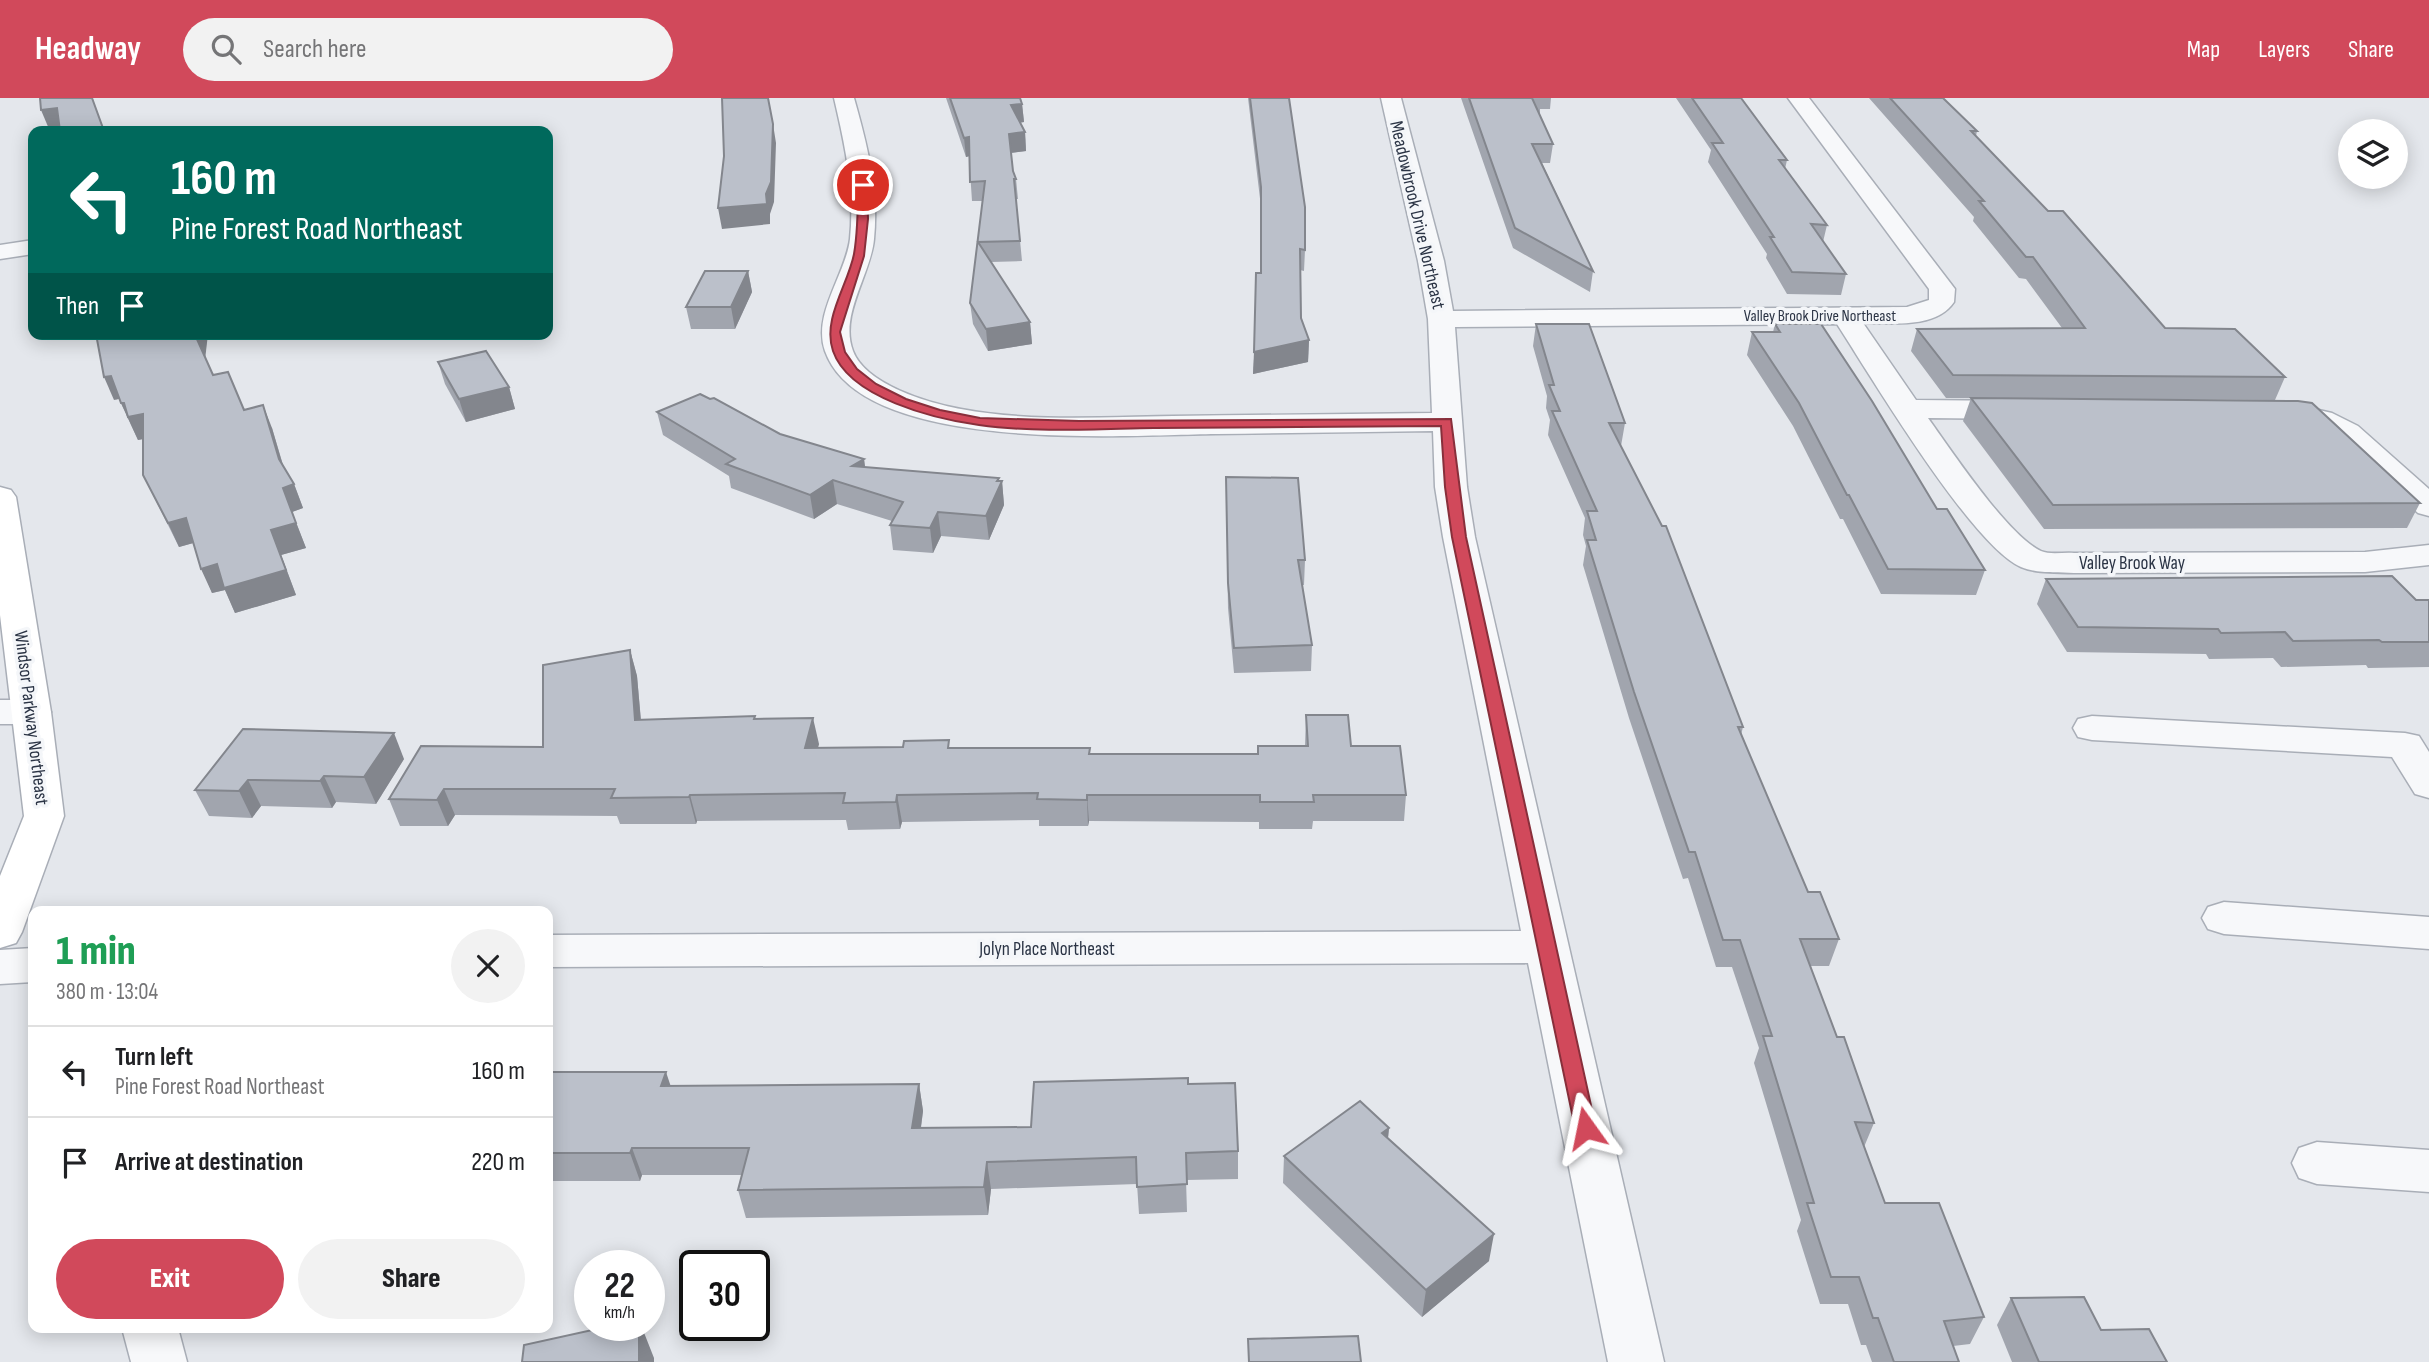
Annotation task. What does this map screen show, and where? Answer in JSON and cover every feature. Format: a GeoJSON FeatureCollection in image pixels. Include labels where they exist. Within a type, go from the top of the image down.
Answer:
{"type":"FeatureCollection","features":[{"type":"Feature","properties":{"kind":"street"},"geometry":{"type":"LineString","coordinates":[[844,98],[858,154],[863,219],[859,256],[835,332],[839,353],[852,371],[872,386],[901,401],[980,421],[1104,426],[1447,422]]}},
{"type":"Feature","properties":{"kind":"street","name":"Meadowbrook Drive Northeast"},"geometry":{"type":"LineString","coordinates":[[1391,98],[1431,261],[1441,319],[1451,487],[1459,537],[1636,1362]]}},
{"type":"Feature","properties":{"kind":"street","name":"Valley Brook Drive Northeast"},"geometry":{"type":"LineString","coordinates":[[1441,319],[1907,315],[1933,310],[1942,303],[1942,289],[1798,98]]}},
{"type":"Feature","properties":{"kind":"street"},"geometry":{"type":"LineString","coordinates":[[0,252],[28,248]]}},
{"type":"Feature","properties":{"kind":"street","name":"Valley Brook Way"},"geometry":{"type":"LineString","coordinates":[[1845,316],[1908,409],[1992,524],[2008,544],[2031,559],[2074,563],[2365,562],[2429,555]]}},
{"type":"Feature","properties":{"kind":"street"},"geometry":{"type":"LineString","coordinates":[[1908,409],[2039,410]]}},
{"type":"Feature","properties":{"kind":"street"},"geometry":{"type":"LineString","coordinates":[[2262,412],[2288,412],[2322,419],[2347,432],[2429,506]]}},
{"type":"Feature","properties":{"kind":"street","name":"Windsor Parkway Northeast"},"geometry":{"type":"LineString","coordinates":[[0,497],[16,712],[44,816],[0,932]]}},
{"type":"Feature","properties":{"kind":"street"},"geometry":{"type":"LineString","coordinates":[[2092,729],[2405,745],[2429,785]]}},
{"type":"Feature","properties":{"kind":"street"},"geometry":{"type":"LineString","coordinates":[[2224,918],[2429,933]]}},
{"type":"Feature","properties":{"kind":"street","name":"Jolyn Place Northeast"},"geometry":{"type":"LineString","coordinates":[[553,951],[1547,947]]}},
{"type":"Feature","properties":{"kind":"street"},"geometry":{"type":"LineString","coordinates":[[0,967],[28,965]]}},
{"type":"Feature","properties":{"kind":"street"},"geometry":{"type":"LineString","coordinates":[[2317,1163],[2429,1171]]}},
{"type":"Feature","properties":{"kind":"street"},"geometry":{"type":"LineString","coordinates":[[151,1333],[159,1362]]}},
{"type":"Feature","properties":{"kind":"building"},"geometry":{"type":"Polygon","coordinates":[[[40,98],[92,98],[102,126],[59,126],[57,108],[41,110],[40,98]]]}},
{"type":"Feature","properties":{"kind":"building"},"geometry":{"type":"Polygon","coordinates":[[[722,98],[768,98],[773,124],[771,182],[766,194],[767,204],[718,208],[724,156],[722,98]]]}},
{"type":"Feature","properties":{"kind":"building"},"geometry":{"type":"Polygon","coordinates":[[[950,98],[1020,98],[1022,104],[1011,105],[1025,132],[1009,134],[1016,179],[1020,241],[978,242],[1030,322],[986,329],[970,303],[985,181],[970,182],[969,137],[964,138],[950,98]]]}},
{"type":"Feature","properties":{"kind":"building"},"geometry":{"type":"Polygon","coordinates":[[[1250,98],[1289,98],[1305,207],[1305,250],[1300,249],[1301,318],[1309,340],[1254,352],[1256,273],[1261,273],[1261,187],[1250,98]]]}},
{"type":"Feature","properties":{"kind":"building"},"geometry":{"type":"Polygon","coordinates":[[[1469,98],[1532,98],[1553,144],[1532,144],[1593,271],[1515,228],[1469,98]]]}},
{"type":"Feature","properties":{"kind":"building"},"geometry":{"type":"Polygon","coordinates":[[[1692,98],[1741,98],[1787,160],[1779,160],[1827,225],[1811,224],[1846,274],[1792,272],[1770,237],[1774,237],[1712,143],[1723,143],[1692,98]]]}},
{"type":"Feature","properties":{"kind":"building"},"geometry":{"type":"Polygon","coordinates":[[[1890,98],[1943,98],[1977,131],[1971,131],[2048,211],[2063,211],[2165,328],[2235,329],[2285,377],[1953,375],[1917,329],[2085,328],[2033,257],[2026,257],[1979,201],[1984,201],[1890,98]]]}},
{"type":"Feature","properties":{"kind":"building"},"geometry":{"type":"Polygon","coordinates":[[[705,271],[748,271],[731,307],[686,307],[705,271]]]}},
{"type":"Feature","properties":{"kind":"building"},"geometry":{"type":"Polygon","coordinates":[[[1536,324],[1589,324],[1625,423],[1609,423],[1662,526],[1666,526],[1743,727],[1738,727],[1808,892],[1820,892],[1839,939],[1800,939],[1837,1037],[1844,1037],[1874,1123],[1855,1122],[1885,1203],[1939,1203],[1984,1317],[1944,1321],[1959,1362],[1894,1362],[1878,1318],[1873,1318],[1859,1277],[1831,1277],[1807,1203],[1814,1203],[1763,1036],[1772,1036],[1740,940],[1723,940],[1695,852],[1689,852],[1634,692],[1587,540],[1596,540],[1587,511],[1597,511],[1552,411],[1560,411],[1549,385],[1554,385],[1536,324]]]}},
{"type":"Feature","properties":{"kind":"building"},"geometry":{"type":"Polygon","coordinates":[[[1775,324],[1821,324],[1872,401],[1937,509],[1947,509],[1985,570],[1888,569],[1799,403],[1752,332],[1780,332],[1775,324]]]}},
{"type":"Feature","properties":{"kind":"building"},"geometry":{"type":"Polygon","coordinates":[[[97,340],[197,340],[213,375],[228,372],[244,410],[263,405],[279,459],[294,484],[283,488],[296,523],[271,530],[286,570],[224,588],[217,564],[201,569],[186,518],[168,523],[143,475],[143,414],[128,417],[111,376],[104,377],[97,340]]]}},
{"type":"Feature","properties":{"kind":"building"},"geometry":{"type":"Polygon","coordinates":[[[486,351],[509,387],[459,399],[438,362],[486,351]]]}},
{"type":"Feature","properties":{"kind":"building"},"geometry":{"type":"Polygon","coordinates":[[[700,394],[714,398],[780,434],[864,459],[852,466],[999,478],[997,481],[1002,481],[986,516],[938,512],[930,528],[890,525],[903,502],[833,480],[810,495],[726,464],[735,459],[657,412],[700,394]]]}},
{"type":"Feature","properties":{"kind":"building"},"geometry":{"type":"Polygon","coordinates":[[[1971,398],[2312,403],[2420,503],[2053,505],[1971,398]]]}},
{"type":"Feature","properties":{"kind":"building"},"geometry":{"type":"Polygon","coordinates":[[[1226,477],[1298,478],[1305,560],[1298,560],[1312,645],[1234,648],[1228,583],[1226,477]]]}},
{"type":"Feature","properties":{"kind":"building"},"geometry":{"type":"Polygon","coordinates":[[[2392,576],[2416,600],[2429,600],[2429,642],[2293,641],[2285,632],[2221,633],[2218,629],[2078,627],[2046,579],[2392,576]]]}},
{"type":"Feature","properties":{"kind":"building"},"geometry":{"type":"Polygon","coordinates":[[[630,650],[635,720],[755,716],[754,719],[813,718],[805,748],[903,747],[904,741],[949,740],[948,748],[1090,748],[1089,754],[1258,754],[1258,746],[1308,746],[1306,715],[1348,715],[1351,746],[1400,746],[1406,795],[1313,795],[1314,802],[1260,802],[1260,795],[1087,795],[1087,800],[1037,799],[1038,793],[897,795],[896,802],[843,803],[845,793],[611,798],[615,789],[444,789],[437,800],[389,799],[421,746],[543,747],[543,665],[630,650]]]}},
{"type":"Feature","properties":{"kind":"building"},"geometry":{"type":"Polygon","coordinates":[[[243,729],[394,733],[364,777],[324,776],[320,781],[248,780],[239,791],[195,790],[243,729]]]}},
{"type":"Feature","properties":{"kind":"building"},"geometry":{"type":"Polygon","coordinates":[[[553,1072],[666,1072],[661,1086],[919,1084],[912,1128],[1031,1127],[1034,1082],[1188,1078],[1188,1084],[1235,1083],[1238,1151],[1186,1153],[1187,1184],[1137,1187],[1136,1157],[987,1162],[984,1187],[738,1190],[749,1148],[632,1148],[630,1153],[553,1153],[553,1072]]]}},
{"type":"Feature","properties":{"kind":"building"},"geometry":{"type":"Polygon","coordinates":[[[1360,1101],[1389,1128],[1382,1133],[1494,1234],[1426,1290],[1284,1156],[1360,1101]]]}},
{"type":"Feature","properties":{"kind":"building"},"geometry":{"type":"Polygon","coordinates":[[[2084,1297],[2101,1330],[2149,1329],[2167,1362],[2039,1362],[2011,1298],[2084,1297]]]}},
{"type":"Feature","properties":{"kind":"building"},"geometry":{"type":"Polygon","coordinates":[[[574,1334],[574,1341],[639,1341],[639,1362],[522,1362],[524,1345],[574,1334]]]}},
{"type":"Feature","properties":{"kind":"building"},"geometry":{"type":"Polygon","coordinates":[[[1358,1336],[1361,1362],[1249,1362],[1248,1339],[1358,1336]]]}},
{"type":"Feature","properties":{"kind":"route"},"geometry":{"type":"LineString","coordinates":[[863,185],[859,256],[835,332],[839,353],[852,371],[872,386],[901,401],[938,413],[980,421],[1104,426],[1447,422],[1451,487],[1459,537],[1586,1128]]}}]}
